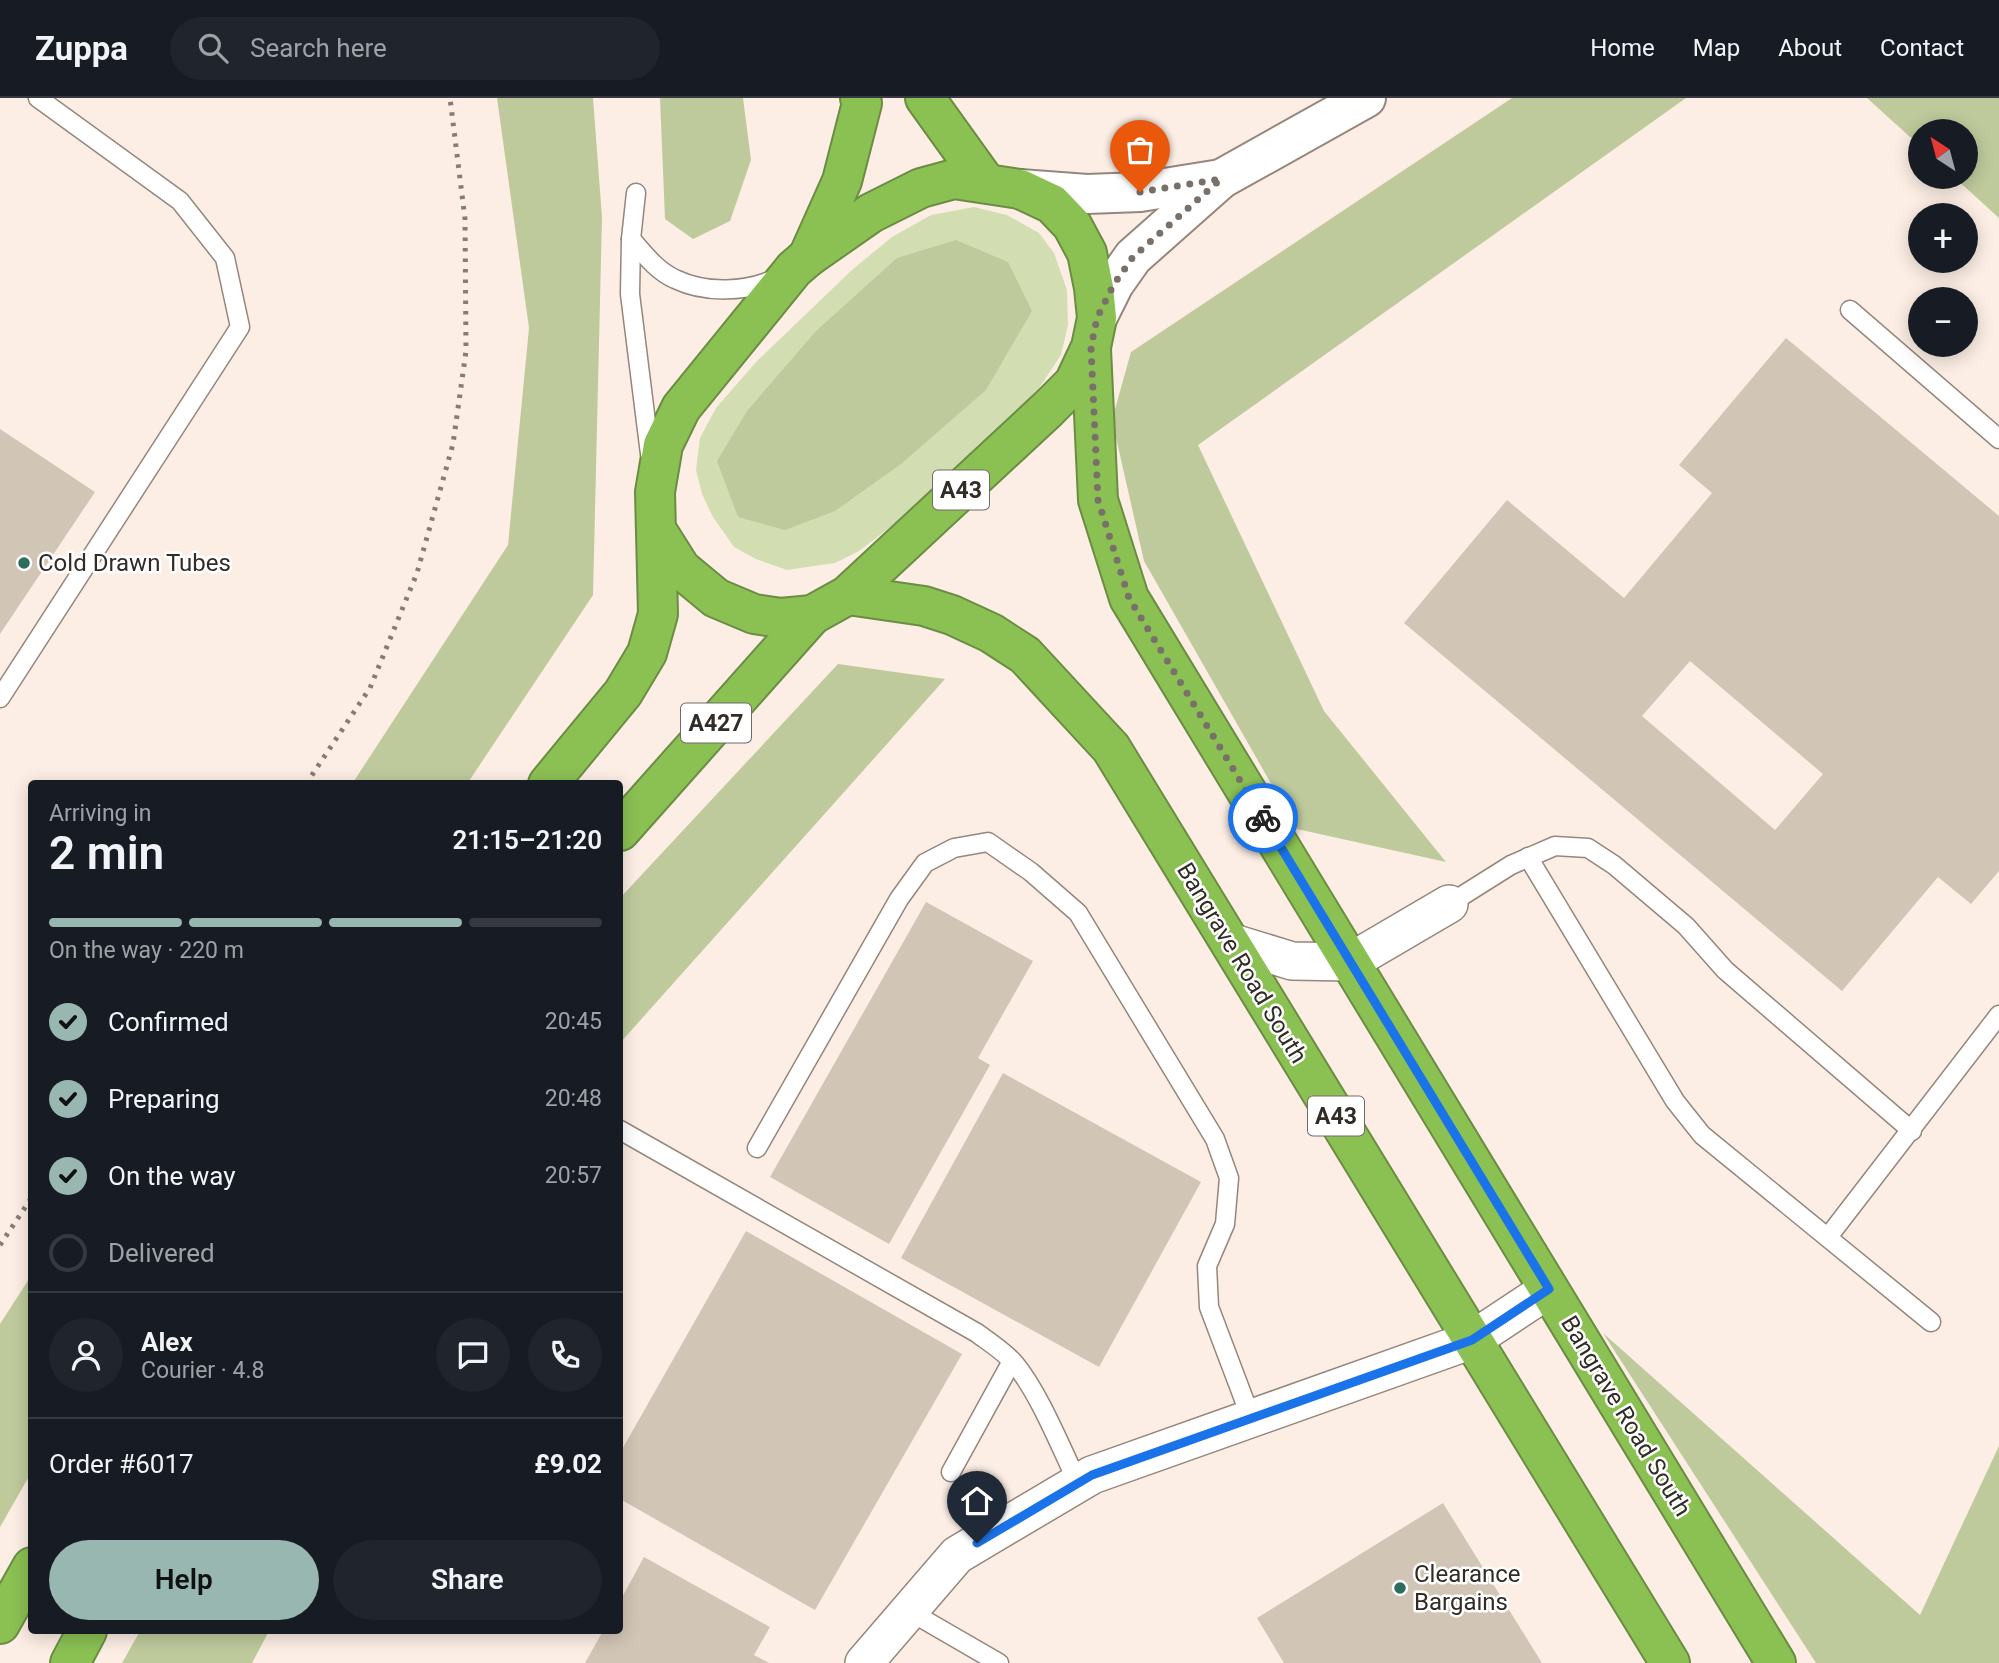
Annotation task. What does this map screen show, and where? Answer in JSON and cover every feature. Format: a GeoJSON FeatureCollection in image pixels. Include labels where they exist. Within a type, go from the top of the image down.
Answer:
{"type":"FeatureCollection","features":[{"type":"Feature","properties":{"kind":"highway","name":"A43"},"geometry":{"type":"LineString","coordinates":[[802,263],[871,213],[921,188],[954,179],[1003,186],[1052,204],[1072,225],[1087,253],[1094,288],[1094,332],[1074,383],[848,595],[811,615],[781,618],[754,614],[716,598],[681,569],[657,531],[655,492],[663,445],[681,408],[802,263],[842,181],[862,103],[860,98]]}},
{"type":"Feature","properties":{"kind":"highway","name":"A43"},"geometry":{"type":"LineString","coordinates":[[925,98],[1003,186]]}},
{"type":"Feature","properties":{"kind":"highway","name":"Bangrave Road South"},"geometry":{"type":"LineString","coordinates":[[1094,332],[1098,500],[1129,598],[1776,1663]]}},
{"type":"Feature","properties":{"kind":"highway"},"geometry":{"type":"LineString","coordinates":[[551,780],[623,694],[648,653],[657,614],[657,531]]}},
{"type":"Feature","properties":{"kind":"highway","name":"Bangrave Road South"},"geometry":{"type":"LineString","coordinates":[[848,595],[924,606],[952,615],[991,633],[1025,655],[1111,748],[1670,1663]]}},
{"type":"Feature","properties":{"kind":"highway","name":"A427"},"geometry":{"type":"LineString","coordinates":[[623,828],[811,615]]}},
{"type":"Feature","properties":{"kind":"highway"},"geometry":{"type":"LineString","coordinates":[[0,1624],[28,1574]]}},
{"type":"Feature","properties":{"kind":"highway"},"geometry":{"type":"LineString","coordinates":[[70,1663],[84,1634]]}},
{"type":"Feature","properties":{"kind":"street"},"geometry":{"type":"LineString","coordinates":[[1094,332],[1114,284],[1133,257],[1221,179],[1366,98]]}},
{"type":"Feature","properties":{"kind":"street"},"geometry":{"type":"LineString","coordinates":[[1003,186],[1087,194],[1140,192],[1221,179]]}},
{"type":"Feature","properties":{"kind":"street"},"geometry":{"type":"LineString","coordinates":[[1230,942],[1292,961],[1350,962],[1449,904]]}},
{"type":"Feature","properties":{"kind":"street"},"geometry":{"type":"LineString","coordinates":[[864,1663],[957,1555],[1092,1475],[1472,1340],[1549,1289]]}},
{"type":"Feature","properties":{"kind":"lane"},"geometry":{"type":"LineString","coordinates":[[0,698],[240,327],[225,258],[180,201],[38,98]]}},
{"type":"Feature","properties":{"kind":"lane"},"geometry":{"type":"LineString","coordinates":[[636,193],[631,239],[630,294],[655,492]]}},
{"type":"Feature","properties":{"kind":"lane"},"geometry":{"type":"LineString","coordinates":[[631,239],[650,261],[675,279],[696,285],[730,289],[761,285],[802,263]]}},
{"type":"Feature","properties":{"kind":"lane"},"geometry":{"type":"LineString","coordinates":[[1850,310],[1999,439]]}},
{"type":"Feature","properties":{"kind":"lane"},"geometry":{"type":"LineString","coordinates":[[757,1148],[899,899],[925,863],[954,848],[988,842],[1031,872],[1078,913],[1215,1139],[1229,1178],[1225,1224],[1207,1266],[1209,1307],[1251,1418]]}},
{"type":"Feature","properties":{"kind":"lane"},"geometry":{"type":"LineString","coordinates":[[1449,904],[1511,865],[1555,846],[1588,848],[1615,865],[1686,926],[1725,970],[1912,1131]]}},
{"type":"Feature","properties":{"kind":"lane"},"geometry":{"type":"LineString","coordinates":[[1528,857],[1675,1101],[1702,1135],[1931,1322]]}},
{"type":"Feature","properties":{"kind":"lane"},"geometry":{"type":"LineString","coordinates":[[1828,1237],[1999,1015]]}},
{"type":"Feature","properties":{"kind":"lane"},"geometry":{"type":"LineString","coordinates":[[623,1132],[977,1333],[1012,1361],[1030,1388],[1078,1483]]}},
{"type":"Feature","properties":{"kind":"lane"},"geometry":{"type":"LineString","coordinates":[[951,1472],[1012,1361]]}},
{"type":"Feature","properties":{"kind":"lane"},"geometry":{"type":"LineString","coordinates":[[909,1611],[999,1663]]}},
{"type":"Feature","properties":{"kind":"green space"},"geometry":{"type":"Polygon","coordinates":[[[497,98],[593,98],[602,217],[593,595],[470,780],[355,780],[508,545],[529,328],[497,98]]]}},
{"type":"Feature","properties":{"kind":"green space"},"geometry":{"type":"Polygon","coordinates":[[[660,98],[743,98],[751,160],[730,221],[693,239],[665,219],[660,98]]]}},
{"type":"Feature","properties":{"kind":"green space"},"geometry":{"type":"Polygon","coordinates":[[[1512,98],[1686,98],[1198,445],[1324,711],[1446,862],[1297,829],[1144,561],[1112,420],[1131,352],[1512,98]]]}},
{"type":"Feature","properties":{"kind":"green space"},"geometry":{"type":"Polygon","coordinates":[[[1867,98],[1999,98],[1999,218],[1967,189],[1978,189],[1978,119],[1908,119],[1908,135],[1867,98]]]}},
{"type":"Feature","properties":{"kind":"green space"},"geometry":{"type":"Polygon","coordinates":[[[974,207],[1007,215],[1039,233],[1054,253],[1067,290],[1068,325],[1061,355],[1035,394],[893,525],[859,551],[835,563],[787,570],[756,559],[734,547],[713,517],[702,494],[696,470],[700,438],[716,408],[757,361],[853,269],[892,237],[931,215],[974,207]]]}},
{"type":"Feature","properties":{"kind":"green space"},"geometry":{"type":"Polygon","coordinates":[[[956,240],[1008,262],[1032,311],[986,390],[901,464],[835,511],[785,530],[738,517],[717,461],[747,411],[816,331],[897,258],[956,240]]]}},
{"type":"Feature","properties":{"kind":"green space"},"geometry":{"type":"Polygon","coordinates":[[[838,664],[945,679],[623,1040],[623,895],[838,664]]]}},
{"type":"Feature","properties":{"kind":"green space"},"geometry":{"type":"Polygon","coordinates":[[[28,1281],[28,1478],[0,1527],[0,1324],[28,1281]]]}},
{"type":"Feature","properties":{"kind":"green space"},"geometry":{"type":"Polygon","coordinates":[[[1603,1333],[1920,1615],[1999,1446],[1999,1663],[1816,1663],[1603,1333]]]}},
{"type":"Feature","properties":{"kind":"green space"},"geometry":{"type":"Polygon","coordinates":[[[138,1634],[267,1634],[252,1663],[122,1663],[138,1634]]]}},
{"type":"Feature","properties":{"kind":"building"},"geometry":{"type":"Polygon","coordinates":[[[1786,338],[1999,516],[1999,871],[1971,904],[1938,877],[1842,991],[1404,623],[1507,500],[1624,598],[1712,493],[1679,465],[1786,338]],[[1690,661],[1642,716],[1775,830],[1823,774],[1690,661]]]}},
{"type":"Feature","properties":{"kind":"building","name":"Cold Drawn Tubes"},"geometry":{"type":"Polygon","coordinates":[[[0,429],[95,492],[0,634],[0,429]]]}},
{"type":"Feature","properties":{"kind":"building"},"geometry":{"type":"Polygon","coordinates":[[[926,902],[1033,961],[978,1058],[990,1065],[889,1244],[770,1177],[926,902]]]}},
{"type":"Feature","properties":{"kind":"building"},"geometry":{"type":"Polygon","coordinates":[[[1003,1073],[1201,1182],[1099,1367],[901,1258],[1003,1073]]]}},
{"type":"Feature","properties":{"kind":"building"},"geometry":{"type":"Polygon","coordinates":[[[746,1231],[962,1354],[815,1610],[623,1501],[623,1448],[746,1231]]]}},
{"type":"Feature","properties":{"kind":"building","name":"Clearance Bargains"},"geometry":{"type":"Polygon","coordinates":[[[1443,1503],[1542,1663],[1284,1663],[1257,1618],[1443,1503]]]}},
{"type":"Feature","properties":{"kind":"building"},"geometry":{"type":"Polygon","coordinates":[[[644,1557],[770,1627],[754,1655],[769,1663],[585,1663],[601,1634],[623,1634],[623,1596],[644,1557]]]}},
{"type":"Feature","properties":{"kind":"railway"},"geometry":{"type":"LineString","coordinates":[[309,780],[370,688],[417,573],[453,444],[466,351],[465,219],[450,98]]}},
{"type":"Feature","properties":{"kind":"railway"},"geometry":{"type":"LineString","coordinates":[[0,1245],[28,1203]]}},
{"type":"Feature","properties":{"kind":"way so far"},"geometry":{"type":"LineString","coordinates":[[1140,192],[1221,179],[1133,257],[1114,284],[1097,318],[1091,347],[1098,500],[1129,598],[1263,818]]}},
{"type":"Feature","properties":{"kind":"place","name":"Cold Drawn Tubes"},"geometry":{"type":"Point","coordinates":[24,563]}},
{"type":"Feature","properties":{"kind":"place","name":"Clearance Bargains"},"geometry":{"type":"Point","coordinates":[1400,1588]}},
{"type":"Feature","properties":{"kind":"route"},"geometry":{"type":"LineString","coordinates":[[977,1543],[1092,1475],[1472,1340],[1549,1289],[1263,818]]}}]}
